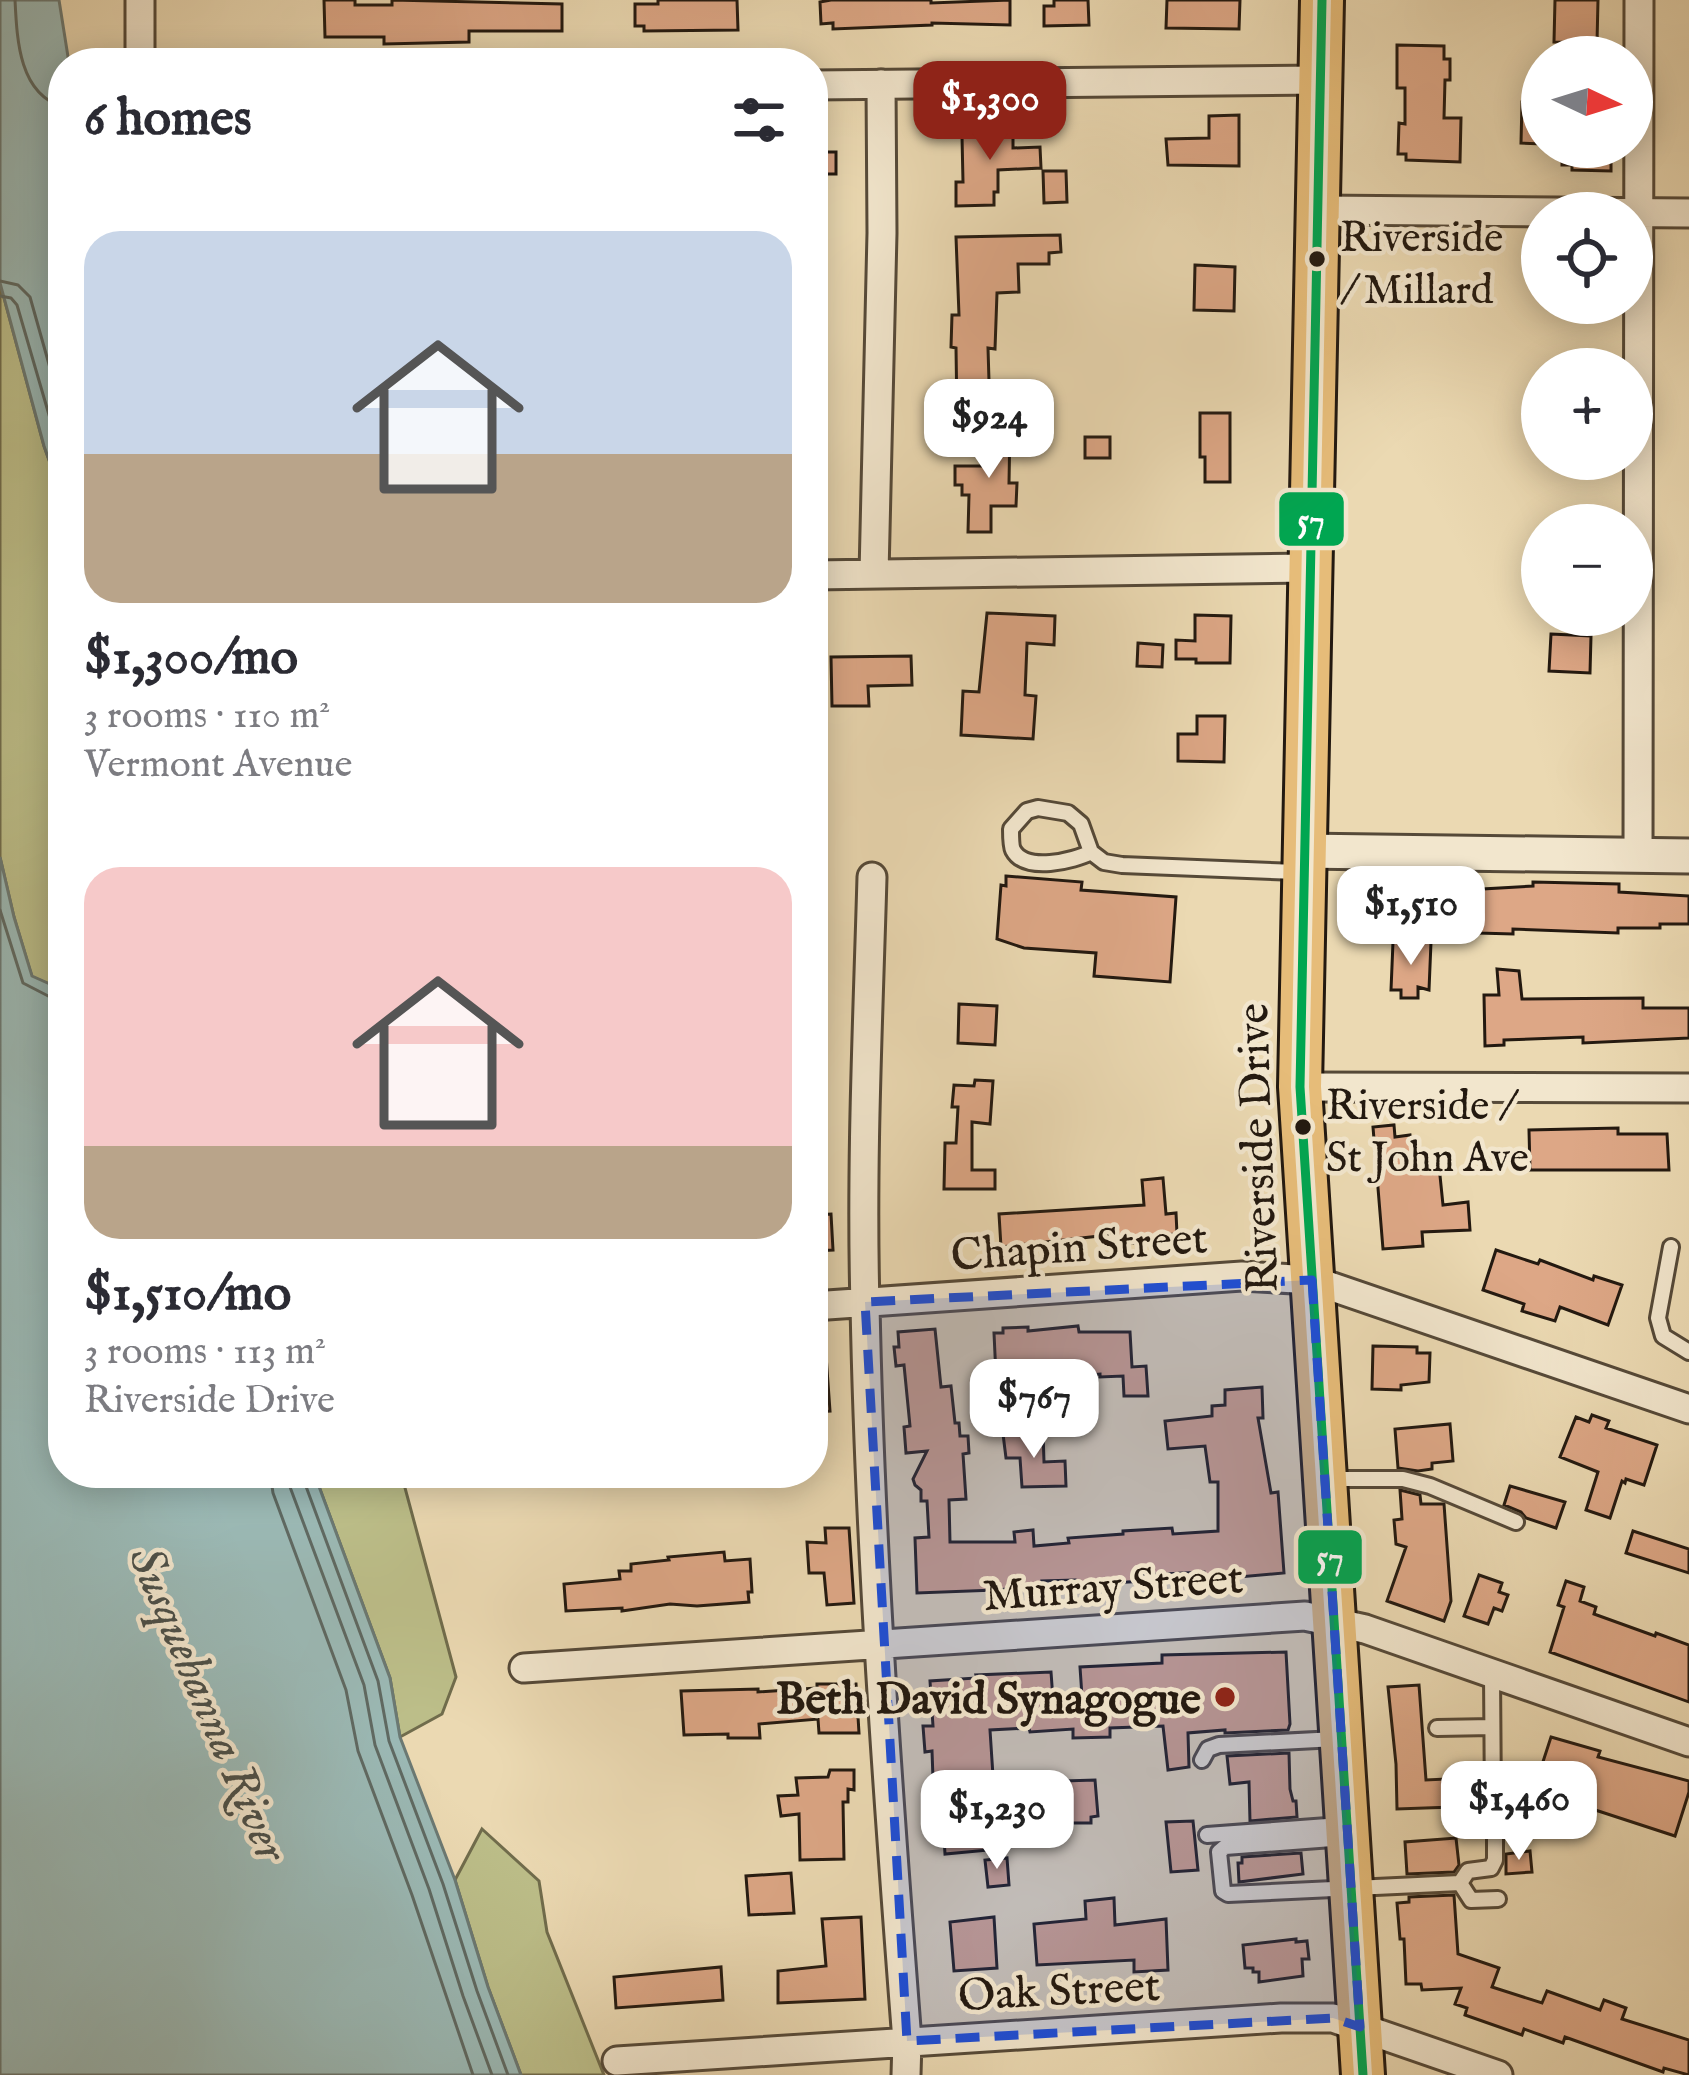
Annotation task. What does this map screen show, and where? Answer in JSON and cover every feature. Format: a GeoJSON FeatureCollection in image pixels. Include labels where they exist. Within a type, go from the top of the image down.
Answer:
{"type":"FeatureCollection","features":[{"type":"Feature","properties":{"kind":"main road","name":"Riverside Drive"},"geometry":{"type":"LineString","coordinates":[[1322,0],[1300,1087],[1363,2075]]}},
{"type":"Feature","properties":{"kind":"street"},"geometry":{"type":"LineString","coordinates":[[140,0],[140,48]]}},
{"type":"Feature","properties":{"kind":"street"},"geometry":{"type":"LineString","coordinates":[[1637,192],[1639,0]]}},
{"type":"Feature","properties":{"kind":"street"},"geometry":{"type":"LineString","coordinates":[[828,85],[1320,80]]}},
{"type":"Feature","properties":{"kind":"street"},"geometry":{"type":"LineString","coordinates":[[874,574],[882,232],[880,84]]}},
{"type":"Feature","properties":{"kind":"street"},"geometry":{"type":"LineString","coordinates":[[1318,211],[1521,212]]}},
{"type":"Feature","properties":{"kind":"street"},"geometry":{"type":"LineString","coordinates":[[1653,213],[1689,213]]}},
{"type":"Feature","properties":{"kind":"street"},"geometry":{"type":"LineString","coordinates":[[1637,324],[1638,856]]}},
{"type":"Feature","properties":{"kind":"street"},"geometry":{"type":"LineString","coordinates":[[828,575],[1308,568]]}},
{"type":"Feature","properties":{"kind":"street"},"geometry":{"type":"LineString","coordinates":[[1302,862],[1689,856]]}},
{"type":"Feature","properties":{"kind":"street"},"geometry":{"type":"LineString","coordinates":[[872,877],[865,1302],[877,1644],[906,2075]]}},
{"type":"Feature","properties":{"kind":"street"},"geometry":{"type":"LineString","coordinates":[[1300,1087],[1689,1088]]}},
{"type":"Feature","properties":{"kind":"street","name":"Chapin Street"},"geometry":{"type":"LineString","coordinates":[[828,1305],[1242,1276],[1312,1280],[1689,1409]]}},
{"type":"Feature","properties":{"kind":"street","name":"Murray Street"},"geometry":{"type":"LineString","coordinates":[[524,1668],[1305,1616],[1334,1621],[1689,1742]]}},
{"type":"Feature","properties":{"kind":"street","name":"Oak Street"},"geometry":{"type":"LineString","coordinates":[[617,2061],[710,2065],[907,2041],[1334,2018],[1498,2075]]}},
{"type":"Feature","properties":{"kind":"lane"},"geometry":{"type":"LineString","coordinates":[[1091,853],[1060,863],[1028,860],[1012,847],[1011,829],[1027,811],[1037,808],[1068,813],[1081,824],[1091,853],[1104,862],[1302,862]]}},
{"type":"Feature","properties":{"kind":"lane"},"geometry":{"type":"LineString","coordinates":[[1671,1247],[1658,1318],[1664,1336],[1689,1352]]}},
{"type":"Feature","properties":{"kind":"lane"},"geometry":{"type":"LineString","coordinates":[[1325,1480],[1403,1479],[1516,1522]]}},
{"type":"Feature","properties":{"kind":"lane"},"geometry":{"type":"LineString","coordinates":[[1492,1673],[1493,1807]]}},
{"type":"Feature","properties":{"kind":"lane"},"geometry":{"type":"LineString","coordinates":[[1437,1729],[1492,1727]]}},
{"type":"Feature","properties":{"kind":"lane"},"geometry":{"type":"LineString","coordinates":[[1202,1760],[1208,1749],[1220,1745],[1341,1739]]}},
{"type":"Feature","properties":{"kind":"lane"},"geometry":{"type":"LineString","coordinates":[[1460,1883],[1468,1871],[1491,1868],[1495,1830]]}},
{"type":"Feature","properties":{"kind":"lane"},"geometry":{"type":"LineString","coordinates":[[1207,1835],[1347,1831]]}},
{"type":"Feature","properties":{"kind":"lane"},"geometry":{"type":"LineString","coordinates":[[1347,1831],[1225,1847],[1220,1852],[1223,1891],[1460,1883]]}},
{"type":"Feature","properties":{"kind":"lane"},"geometry":{"type":"LineString","coordinates":[[1460,1883],[1471,1900],[1498,1899]]}},
{"type":"Feature","properties":{"kind":"highlighted area"},"geometry":{"type":"Polygon","coordinates":[[[1312,1280],[1360,2027],[1333,2018],[907,2041],[865,1302],[1312,1280]]]}},
{"type":"Feature","properties":{"kind":"green space"},"geometry":{"type":"Polygon","coordinates":[[[0,283],[48,457],[48,984],[32,977],[0,857],[0,283]]]}},
{"type":"Feature","properties":{"kind":"green space"},"geometry":{"type":"Polygon","coordinates":[[[320,1488],[405,1488],[456,1677],[442,1714],[400,1737],[390,1678],[320,1488]]]}},
{"type":"Feature","properties":{"kind":"green space"},"geometry":{"type":"Polygon","coordinates":[[[482,1829],[539,1881],[547,1932],[604,2075],[521,2075],[455,1880],[482,1829]]]}},
{"type":"Feature","properties":{"kind":"water"},"geometry":{"type":"Polygon","coordinates":[[[0,0],[59,0],[67,48],[48,48],[48,457],[0,283],[0,0]]]}},
{"type":"Feature","properties":{"kind":"water","name":"Susquehanna River"},"geometry":{"type":"Polygon","coordinates":[[[0,857],[32,976],[48,983],[48,1488],[320,1488],[390,1678],[400,1737],[521,2075],[0,2075],[0,857]]]}},
{"type":"Feature","properties":{"kind":"building"},"geometry":{"type":"Polygon","coordinates":[[[324,0],[355,0],[355,5],[392,5],[392,0],[562,4],[562,31],[469,31],[469,42],[384,44],[384,37],[325,37],[324,0]]]}},
{"type":"Feature","properties":{"kind":"building"},"geometry":{"type":"Polygon","coordinates":[[[658,0],[737,0],[738,30],[644,31],[644,26],[635,26],[635,4],[658,4],[658,0]]]}},
{"type":"Feature","properties":{"kind":"building"},"geometry":{"type":"Polygon","coordinates":[[[1010,0],[1010,25],[932,23],[833,29],[833,23],[821,24],[820,2],[1010,0]]]}},
{"type":"Feature","properties":{"kind":"building"},"geometry":{"type":"Polygon","coordinates":[[[1054,0],[1088,0],[1089,25],[1044,26],[1044,6],[1054,6],[1054,0]]]}},
{"type":"Feature","properties":{"kind":"building"},"geometry":{"type":"Polygon","coordinates":[[[1167,0],[1240,0],[1239,29],[1166,28],[1167,0]]]}},
{"type":"Feature","properties":{"kind":"building"},"geometry":{"type":"Polygon","coordinates":[[[1555,0],[1598,0],[1597,36],[1554,36],[1555,0]]]}},
{"type":"Feature","properties":{"kind":"building"},"geometry":{"type":"Polygon","coordinates":[[[1397,45],[1444,46],[1444,59],[1450,59],[1450,80],[1445,80],[1444,118],[1461,118],[1460,162],[1406,160],[1406,154],[1398,154],[1399,123],[1405,124],[1405,88],[1397,88],[1397,45]]]}},
{"type":"Feature","properties":{"kind":"building"},"geometry":{"type":"Polygon","coordinates":[[[1239,115],[1239,166],[1168,165],[1166,139],[1209,138],[1209,116],[1239,115]]]}},
{"type":"Feature","properties":{"kind":"building"},"geometry":{"type":"Polygon","coordinates":[[[1013,126],[1013,148],[1040,147],[1041,168],[998,170],[994,205],[956,206],[956,182],[963,182],[962,136],[973,136],[973,127],[1013,126]]]}},
{"type":"Feature","properties":{"kind":"building"},"geometry":{"type":"Polygon","coordinates":[[[828,152],[836,152],[836,174],[828,174],[828,152]]]}},
{"type":"Feature","properties":{"kind":"building"},"geometry":{"type":"Polygon","coordinates":[[[1572,168],[1611,168],[1611,171],[1572,168]]]}},
{"type":"Feature","properties":{"kind":"building"},"geometry":{"type":"Polygon","coordinates":[[[1043,171],[1066,171],[1067,202],[1044,203],[1043,171]]]}},
{"type":"Feature","properties":{"kind":"building"},"geometry":{"type":"Polygon","coordinates":[[[1060,235],[1061,252],[1049,253],[1049,264],[1018,264],[1019,292],[997,293],[995,349],[988,348],[990,414],[957,415],[956,348],[951,347],[952,315],[959,315],[956,237],[1060,235]]]}},
{"type":"Feature","properties":{"kind":"building"},"geometry":{"type":"Polygon","coordinates":[[[1195,265],[1235,267],[1234,311],[1194,310],[1195,265]]]}},
{"type":"Feature","properties":{"kind":"building"},"geometry":{"type":"Polygon","coordinates":[[[1200,413],[1230,413],[1230,482],[1205,482],[1200,413]]]}},
{"type":"Feature","properties":{"kind":"building"},"geometry":{"type":"Polygon","coordinates":[[[989,425],[1010,425],[1009,483],[1017,483],[1016,506],[991,506],[991,532],[968,532],[969,495],[962,495],[962,485],[955,485],[955,466],[988,466],[989,425]]]}},
{"type":"Feature","properties":{"kind":"building"},"geometry":{"type":"Polygon","coordinates":[[[1085,437],[1110,437],[1110,458],[1085,458],[1085,437]]]}},
{"type":"Feature","properties":{"kind":"building"},"geometry":{"type":"Polygon","coordinates":[[[987,613],[1055,616],[1054,645],[1027,643],[1025,695],[1036,696],[1033,739],[961,735],[963,691],[979,692],[987,613]]]}},
{"type":"Feature","properties":{"kind":"building"},"geometry":{"type":"Polygon","coordinates":[[[1195,615],[1231,616],[1230,663],[1176,659],[1176,640],[1195,641],[1195,615]]]}},
{"type":"Feature","properties":{"kind":"building"},"geometry":{"type":"Polygon","coordinates":[[[1551,636],[1591,636],[1590,673],[1549,671],[1551,636]]]}},
{"type":"Feature","properties":{"kind":"building"},"geometry":{"type":"Polygon","coordinates":[[[1138,643],[1163,645],[1162,667],[1137,666],[1138,643]]]}},
{"type":"Feature","properties":{"kind":"building"},"geometry":{"type":"Polygon","coordinates":[[[911,656],[912,685],[868,686],[869,706],[832,706],[831,657],[911,656]]]}},
{"type":"Feature","properties":{"kind":"building"},"geometry":{"type":"Polygon","coordinates":[[[1197,716],[1225,716],[1224,762],[1178,761],[1178,734],[1197,734],[1197,716]]]}},
{"type":"Feature","properties":{"kind":"building"},"geometry":{"type":"Polygon","coordinates":[[[1006,876],[1082,882],[1081,890],[1176,897],[1170,982],[1094,976],[1096,953],[1024,948],[997,939],[1001,885],[1006,886],[1006,876]]]}},
{"type":"Feature","properties":{"kind":"building"},"geometry":{"type":"Polygon","coordinates":[[[1533,882],[1619,884],[1619,892],[1689,896],[1689,924],[1618,928],[1618,933],[1513,929],[1513,934],[1478,933],[1483,889],[1533,886],[1533,882]]]}},
{"type":"Feature","properties":{"kind":"building"},"geometry":{"type":"Polygon","coordinates":[[[1393,942],[1431,942],[1429,990],[1418,987],[1418,998],[1401,998],[1401,990],[1391,990],[1393,942]]]}},
{"type":"Feature","properties":{"kind":"building"},"geometry":{"type":"Polygon","coordinates":[[[1497,969],[1519,971],[1522,999],[1643,998],[1643,1008],[1689,1008],[1689,1038],[1583,1043],[1583,1037],[1504,1040],[1504,1045],[1485,1046],[1484,995],[1499,995],[1497,969]]]}},
{"type":"Feature","properties":{"kind":"building"},"geometry":{"type":"Polygon","coordinates":[[[959,1004],[997,1006],[995,1045],[958,1043],[959,1004]]]}},
{"type":"Feature","properties":{"kind":"building"},"geometry":{"type":"Polygon","coordinates":[[[975,1080],[993,1081],[990,1124],[972,1122],[972,1170],[995,1170],[995,1189],[944,1189],[945,1143],[956,1143],[954,1085],[974,1086],[975,1080]]]}},
{"type":"Feature","properties":{"kind":"building"},"geometry":{"type":"Polygon","coordinates":[[[1394,1125],[1395,1137],[1410,1135],[1413,1158],[1438,1156],[1443,1205],[1468,1202],[1470,1230],[1422,1232],[1423,1246],[1383,1249],[1373,1127],[1394,1125]]]}},
{"type":"Feature","properties":{"kind":"building"},"geometry":{"type":"Polygon","coordinates":[[[1618,1128],[1618,1134],[1667,1134],[1669,1170],[1530,1170],[1529,1130],[1618,1128]]]}},
{"type":"Feature","properties":{"kind":"building"},"geometry":{"type":"Polygon","coordinates":[[[1163,1178],[1166,1214],[1176,1213],[1177,1234],[1146,1236],[1146,1242],[1124,1244],[1109,1241],[1109,1235],[1001,1247],[999,1214],[1144,1205],[1142,1180],[1163,1178]]]}},
{"type":"Feature","properties":{"kind":"building"},"geometry":{"type":"Polygon","coordinates":[[[831,1214],[833,1250],[828,1250],[831,1214]]]}},
{"type":"Feature","properties":{"kind":"building"},"geometry":{"type":"Polygon","coordinates":[[[1496,1250],[1622,1285],[1608,1325],[1560,1307],[1555,1321],[1522,1311],[1524,1304],[1483,1290],[1496,1250]]]}},
{"type":"Feature","properties":{"kind":"building"},"geometry":{"type":"Polygon","coordinates":[[[1078,1326],[1079,1332],[1130,1332],[1132,1367],[1146,1366],[1148,1396],[1124,1396],[1123,1376],[996,1376],[994,1333],[1003,1333],[1003,1328],[1028,1327],[1028,1331],[1078,1326]]]}},
{"type":"Feature","properties":{"kind":"building"},"geometry":{"type":"Polygon","coordinates":[[[935,1329],[941,1387],[951,1386],[955,1423],[959,1423],[960,1436],[968,1436],[969,1453],[963,1454],[966,1499],[949,1500],[950,1542],[1015,1542],[1014,1532],[1033,1530],[1034,1546],[1123,1531],[1218,1531],[1218,1482],[1210,1482],[1205,1446],[1168,1449],[1165,1421],[1212,1416],[1212,1406],[1225,1405],[1225,1390],[1262,1387],[1263,1418],[1258,1418],[1271,1493],[1278,1492],[1284,1573],[1227,1578],[1228,1582],[1205,1583],[1204,1572],[1144,1575],[1145,1581],[1075,1585],[1075,1580],[1042,1581],[1043,1586],[917,1593],[915,1538],[929,1537],[927,1501],[921,1501],[921,1490],[913,1479],[927,1451],[906,1453],[904,1427],[910,1426],[904,1365],[896,1366],[894,1347],[899,1347],[898,1332],[935,1329]]]}},
{"type":"Feature","properties":{"kind":"building"},"geometry":{"type":"Polygon","coordinates":[[[1373,1346],[1417,1347],[1417,1353],[1430,1353],[1429,1382],[1401,1385],[1401,1390],[1372,1389],[1373,1346]]]}},
{"type":"Feature","properties":{"kind":"building"},"geometry":{"type":"Polygon","coordinates":[[[1592,1415],[1609,1421],[1606,1428],[1657,1445],[1644,1485],[1622,1481],[1610,1518],[1586,1510],[1598,1472],[1560,1457],[1576,1417],[1589,1422],[1592,1415]]]}},
{"type":"Feature","properties":{"kind":"building"},"geometry":{"type":"Polygon","coordinates":[[[1450,1424],[1453,1461],[1432,1463],[1432,1469],[1418,1471],[1398,1468],[1395,1429],[1450,1424]]]}},
{"type":"Feature","properties":{"kind":"building"},"geometry":{"type":"Polygon","coordinates":[[[1043,1432],[1044,1462],[1065,1461],[1066,1486],[1022,1487],[1020,1458],[1006,1458],[1003,1434],[1043,1432]]]}},
{"type":"Feature","properties":{"kind":"building"},"geometry":{"type":"Polygon","coordinates":[[[1510,1486],[1565,1502],[1556,1528],[1504,1505],[1510,1486]]]}},
{"type":"Feature","properties":{"kind":"building"},"geometry":{"type":"Polygon","coordinates":[[[1400,1490],[1420,1495],[1421,1504],[1444,1504],[1451,1601],[1444,1621],[1387,1601],[1406,1547],[1396,1544],[1394,1520],[1402,1519],[1400,1490]]]}},
{"type":"Feature","properties":{"kind":"building"},"geometry":{"type":"Polygon","coordinates":[[[825,1528],[849,1528],[854,1603],[827,1605],[824,1573],[809,1573],[807,1542],[826,1543],[825,1528]]]}},
{"type":"Feature","properties":{"kind":"building"},"geometry":{"type":"Polygon","coordinates":[[[1633,1531],[1689,1549],[1689,1573],[1626,1553],[1633,1531]]]}},
{"type":"Feature","properties":{"kind":"building"},"geometry":{"type":"Polygon","coordinates":[[[724,1552],[725,1561],[750,1559],[749,1602],[566,1611],[564,1584],[620,1579],[619,1571],[631,1571],[631,1564],[724,1552]]]}},
{"type":"Feature","properties":{"kind":"building"},"geometry":{"type":"Polygon","coordinates":[[[1479,1575],[1502,1583],[1499,1592],[1508,1595],[1502,1611],[1494,1608],[1488,1624],[1464,1616],[1479,1575]]]}},
{"type":"Feature","properties":{"kind":"building"},"geometry":{"type":"Polygon","coordinates":[[[1566,1581],[1584,1587],[1580,1601],[1596,1607],[1594,1614],[1689,1645],[1689,1702],[1550,1652],[1564,1607],[1558,1605],[1566,1581]]]}},
{"type":"Feature","properties":{"kind":"building"},"geometry":{"type":"Polygon","coordinates":[[[1286,1652],[1288,1730],[1188,1733],[1189,1767],[1168,1770],[1163,1726],[1110,1728],[1110,1737],[1073,1738],[1073,1729],[990,1730],[993,1776],[977,1777],[979,1819],[987,1818],[989,1850],[945,1854],[942,1805],[934,1806],[932,1751],[925,1752],[923,1726],[933,1726],[930,1681],[1051,1672],[1054,1713],[1083,1711],[1080,1667],[1162,1663],[1162,1655],[1286,1652]]]}},
{"type":"Feature","properties":{"kind":"building"},"geometry":{"type":"Polygon","coordinates":[[[817,1684],[856,1684],[859,1733],[819,1733],[818,1719],[759,1724],[760,1738],[684,1735],[681,1691],[758,1692],[817,1688],[817,1684]]]}},
{"type":"Feature","properties":{"kind":"building"},"geometry":{"type":"Polygon","coordinates":[[[1419,1685],[1426,1780],[1446,1779],[1453,1807],[1397,1809],[1388,1687],[1419,1685]]]}},
{"type":"Feature","properties":{"kind":"building"},"geometry":{"type":"Polygon","coordinates":[[[1551,1737],[1600,1751],[1598,1757],[1689,1781],[1675,1836],[1583,1806],[1582,1811],[1553,1802],[1559,1785],[1538,1777],[1551,1737]]]}},
{"type":"Feature","properties":{"kind":"building"},"geometry":{"type":"Polygon","coordinates":[[[1289,1753],[1297,1817],[1250,1821],[1249,1782],[1230,1784],[1227,1756],[1289,1753]]]}},
{"type":"Feature","properties":{"kind":"building"},"geometry":{"type":"Polygon","coordinates":[[[830,1770],[854,1770],[854,1790],[848,1789],[848,1802],[843,1802],[844,1859],[800,1860],[799,1814],[781,1816],[778,1796],[798,1795],[796,1778],[828,1777],[830,1770]]]}},
{"type":"Feature","properties":{"kind":"building"},"geometry":{"type":"Polygon","coordinates":[[[1095,1780],[1098,1816],[1091,1817],[1091,1823],[1070,1823],[1067,1803],[1032,1804],[1031,1782],[1095,1780]]]}},
{"type":"Feature","properties":{"kind":"building"},"geometry":{"type":"Polygon","coordinates":[[[1193,1821],[1198,1870],[1171,1872],[1166,1822],[1193,1821]]]}},
{"type":"Feature","properties":{"kind":"building"},"geometry":{"type":"Polygon","coordinates":[[[1456,1838],[1459,1865],[1454,1872],[1407,1874],[1405,1842],[1456,1838]]]}},
{"type":"Feature","properties":{"kind":"building"},"geometry":{"type":"Polygon","coordinates":[[[1530,1851],[1532,1872],[1506,1874],[1506,1854],[1530,1851]]]}},
{"type":"Feature","properties":{"kind":"building"},"geometry":{"type":"Polygon","coordinates":[[[1301,1853],[1303,1874],[1239,1882],[1242,1857],[1301,1853]]]}},
{"type":"Feature","properties":{"kind":"building"},"geometry":{"type":"Polygon","coordinates":[[[1007,1858],[1009,1885],[988,1887],[985,1860],[1007,1858]]]}},
{"type":"Feature","properties":{"kind":"building"},"geometry":{"type":"Polygon","coordinates":[[[791,1873],[794,1913],[749,1915],[746,1876],[791,1873]]]}},
{"type":"Feature","properties":{"kind":"building"},"geometry":{"type":"Polygon","coordinates":[[[1454,1895],[1458,1954],[1499,1968],[1492,1987],[1542,2003],[1547,1991],[1600,2010],[1604,2000],[1626,2008],[1622,2019],[1689,2040],[1689,2075],[1664,2068],[1663,2072],[1565,2037],[1563,2043],[1524,2029],[1522,2035],[1465,2015],[1467,2008],[1455,2004],[1461,1988],[1422,1990],[1421,1984],[1406,1984],[1397,1903],[1409,1902],[1409,1897],[1454,1895]]]}},
{"type":"Feature","properties":{"kind":"building"},"geometry":{"type":"Polygon","coordinates":[[[1114,1898],[1115,1925],[1166,1919],[1168,1970],[1134,1972],[1134,1960],[1037,1965],[1034,1924],[1086,1919],[1085,1901],[1114,1898]]]}},
{"type":"Feature","properties":{"kind":"building"},"geometry":{"type":"Polygon","coordinates":[[[861,1917],[865,1999],[778,2003],[778,1971],[826,1966],[822,1919],[861,1917]]]}},
{"type":"Feature","properties":{"kind":"building"},"geometry":{"type":"Polygon","coordinates":[[[994,1917],[997,1968],[954,1971],[950,1922],[994,1917]]]}},
{"type":"Feature","properties":{"kind":"building"},"geometry":{"type":"Polygon","coordinates":[[[1307,1941],[1309,1959],[1302,1959],[1303,1976],[1259,1982],[1259,1972],[1245,1968],[1243,1945],[1307,1941]]]}},
{"type":"Feature","properties":{"kind":"building"},"geometry":{"type":"Polygon","coordinates":[[[721,1967],[723,2000],[616,2008],[614,1977],[721,1967]]]}},
{"type":"Feature","properties":{"kind":"transit line","name":"57"},"geometry":{"type":"LineString","coordinates":[[1322,0],[1300,1087],[1363,2075]]}},
{"type":"Feature","properties":{"kind":"place","name":"Riverside / Millard"},"geometry":{"type":"Point","coordinates":[1317,259]}},
{"type":"Feature","properties":{"kind":"place","name":"Riverside / St John Ave"},"geometry":{"type":"Point","coordinates":[1303,1127]}},
{"type":"Feature","properties":{"kind":"place","name":"Beth David Synagogue"},"geometry":{"type":"Point","coordinates":[1225,1697]}}]}
